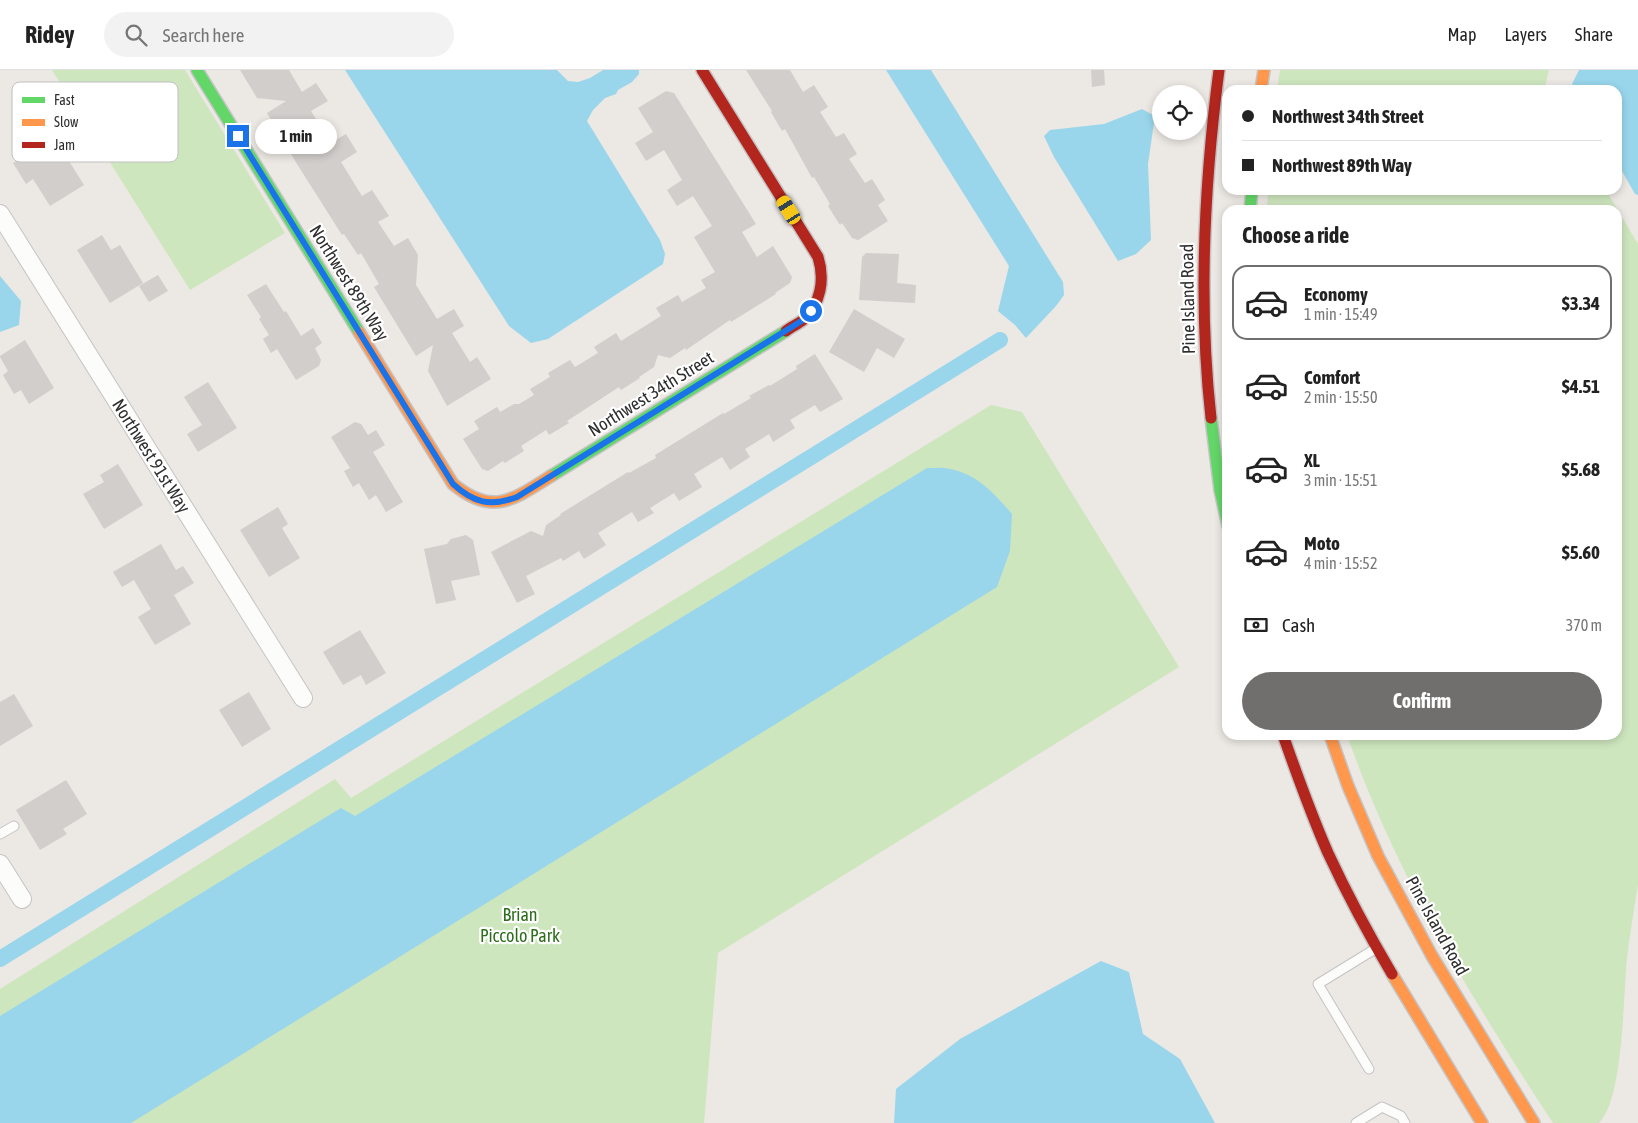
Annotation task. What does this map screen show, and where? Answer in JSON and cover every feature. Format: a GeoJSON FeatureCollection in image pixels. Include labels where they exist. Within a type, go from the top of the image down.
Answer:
{"type":"FeatureCollection","features":[{"type":"Feature","properties":{"kind":"main road","name":"Northwest 89th Way"},"geometry":{"type":"LineString","coordinates":[[197,70],[453,484],[469,497],[483,502]]}},
{"type":"Feature","properties":{"kind":"main road","name":"Northwest 34th Street"},"geometry":{"type":"LineString","coordinates":[[483,502],[504,502],[517,497],[803,320],[811,311],[822,290],[823,280],[818,257],[702,70]]}},
{"type":"Feature","properties":{"kind":"main road","name":"Pine Island Road"},"geometry":{"type":"LineString","coordinates":[[1219,70],[1210,139],[1203,258],[1208,388],[1222,499]]}},
{"type":"Feature","properties":{"kind":"main road"},"geometry":{"type":"LineString","coordinates":[[1262,85],[1264,70]]}},
{"type":"Feature","properties":{"kind":"main road"},"geometry":{"type":"LineString","coordinates":[[1285,740],[1307,802],[1336,869],[1394,978],[1482,1123]]}},
{"type":"Feature","properties":{"kind":"main road","name":"Pine Island Road"},"geometry":{"type":"LineString","coordinates":[[1332,740],[1348,786],[1378,856],[1432,956],[1534,1123]]}},
{"type":"Feature","properties":{"kind":"street","name":"Northwest 91st Way"},"geometry":{"type":"LineString","coordinates":[[0,214],[303,698]]}},
{"type":"Feature","properties":{"kind":"street"},"geometry":{"type":"LineString","coordinates":[[0,864],[22,899]]}},
{"type":"Feature","properties":{"kind":"lane"},"geometry":{"type":"LineString","coordinates":[[0,834],[14,826]]}},
{"type":"Feature","properties":{"kind":"lane"},"geometry":{"type":"LineString","coordinates":[[1369,1069],[1318,984],[1378,947]]}},
{"type":"Feature","properties":{"kind":"lane"},"geometry":{"type":"LineString","coordinates":[[1356,1123],[1382,1107],[1401,1116],[1405,1123]]}},
{"type":"Feature","properties":{"kind":"green space"},"geometry":{"type":"Polygon","coordinates":[[[52,70],[185,70],[285,233],[190,290],[110,162],[178,162],[178,82],[60,82],[52,70]]]}},
{"type":"Feature","properties":{"kind":"green space"},"geometry":{"type":"Polygon","coordinates":[[[1280,70],[1549,70],[1545,85],[1278,85],[1280,70]]]}},
{"type":"Feature","properties":{"kind":"green space"},"geometry":{"type":"Polygon","coordinates":[[[1268,195],[1609,195],[1615,205],[1267,205],[1268,195]]]}},
{"type":"Feature","properties":{"kind":"green space"},"geometry":{"type":"Polygon","coordinates":[[[1622,217],[1638,244],[1638,885],[1627,958],[1618,1070],[1607,1110],[1599,1123],[1553,1123],[1465,983],[1438,935],[1388,837],[1349,740],[1622,740],[1622,217]]]}},
{"type":"Feature","properties":{"kind":"green space","name":"Brian Piccolo Park"},"geometry":{"type":"Polygon","coordinates":[[[991,405],[1022,412],[1179,667],[718,953],[704,1123],[0,1123],[0,989],[335,779],[351,798],[991,405]]]}},
{"type":"Feature","properties":{"kind":"water"},"geometry":{"type":"Polygon","coordinates":[[[345,70],[557,70],[568,81],[578,82],[590,78],[603,70],[639,70],[639,74],[632,82],[618,90],[616,94],[605,98],[593,110],[587,121],[660,240],[665,254],[663,264],[548,339],[531,343],[509,326],[345,70]]]}},
{"type":"Feature","properties":{"kind":"water"},"geometry":{"type":"Polygon","coordinates":[[[886,70],[931,70],[1063,282],[1064,295],[1026,338],[1015,325],[998,311],[1009,266],[886,70]]]}},
{"type":"Feature","properties":{"kind":"water"},"geometry":{"type":"Polygon","coordinates":[[[1579,70],[1638,70],[1638,195],[1635,194],[1622,171],[1622,85],[1572,84],[1579,70]]]}},
{"type":"Feature","properties":{"kind":"water"},"geometry":{"type":"Polygon","coordinates":[[[1142,109],[1152,114],[1152,137],[1148,164],[1151,240],[1136,254],[1118,261],[1054,157],[1044,136],[1050,130],[1104,124],[1142,109]]]}},
{"type":"Feature","properties":{"kind":"water"},"geometry":{"type":"Polygon","coordinates":[[[0,276],[21,301],[19,325],[0,332],[0,276]]]}},
{"type":"Feature","properties":{"kind":"water"},"geometry":{"type":"Polygon","coordinates":[[[927,468],[947,468],[969,475],[992,492],[1012,514],[1010,551],[997,587],[131,1123],[0,1123],[0,1016],[341,808],[355,816],[927,468]]]}},
{"type":"Feature","properties":{"kind":"water"},"geometry":{"type":"Polygon","coordinates":[[[1101,961],[1129,972],[1143,1034],[1180,1059],[1215,1123],[894,1123],[896,1089],[960,1039],[1101,961]]]}},
{"type":"Feature","properties":{"kind":"building"},"geometry":{"type":"Polygon","coordinates":[[[240,70],[289,70],[302,92],[316,83],[328,101],[311,111],[331,143],[346,134],[357,152],[341,162],[362,196],[372,190],[389,216],[378,222],[394,246],[408,238],[418,255],[416,285],[437,319],[454,309],[464,326],[452,333],[470,362],[477,357],[491,379],[447,406],[428,371],[433,345],[416,356],[374,287],[379,284],[361,253],[358,255],[344,234],[342,235],[267,113],[286,101],[257,98],[240,70]]]}},
{"type":"Feature","properties":{"kind":"building"},"geometry":{"type":"Polygon","coordinates":[[[746,70],[790,70],[803,92],[814,85],[828,107],[820,112],[836,137],[844,133],[857,154],[849,159],[865,183],[872,179],[885,200],[878,205],[888,221],[858,240],[852,238],[842,223],[840,225],[828,206],[830,204],[814,177],[812,178],[785,129],[782,131],[772,111],[746,70]]]}},
{"type":"Feature","properties":{"kind":"building"},"geometry":{"type":"Polygon","coordinates":[[[1091,70],[1104,70],[1105,85],[1092,87],[1091,70]]]}},
{"type":"Feature","properties":{"kind":"building"},"geometry":{"type":"Polygon","coordinates":[[[666,91],[674,93],[756,224],[742,232],[757,257],[773,246],[792,277],[790,283],[776,294],[731,322],[730,320],[686,350],[685,348],[670,358],[658,355],[654,367],[640,378],[621,390],[619,387],[549,435],[546,430],[521,446],[524,451],[505,463],[503,461],[488,471],[482,469],[463,439],[479,429],[474,421],[497,407],[500,412],[534,395],[530,389],[550,377],[548,373],[570,360],[575,367],[598,353],[594,347],[616,333],[621,341],[661,316],[656,308],[678,295],[682,302],[706,288],[701,280],[715,272],[694,237],[712,226],[693,196],[677,206],[667,190],[682,180],[664,150],[646,161],[635,143],[653,132],[638,108],[666,91]]]}},
{"type":"Feature","properties":{"kind":"building"},"geometry":{"type":"Polygon","coordinates":[[[70,162],[84,185],[50,206],[33,179],[26,184],[13,163],[70,162]]]}},
{"type":"Feature","properties":{"kind":"building"},"geometry":{"type":"Polygon","coordinates":[[[102,235],[111,250],[120,245],[143,283],[110,303],[77,250],[102,235]]]}},
{"type":"Feature","properties":{"kind":"building"},"geometry":{"type":"Polygon","coordinates":[[[866,253],[899,254],[897,283],[916,285],[915,303],[859,300],[862,257],[866,253]]]}},
{"type":"Feature","properties":{"kind":"building"},"geometry":{"type":"Polygon","coordinates":[[[158,275],[168,291],[149,302],[139,286],[158,275]]]}},
{"type":"Feature","properties":{"kind":"building"},"geometry":{"type":"Polygon","coordinates":[[[266,284],[284,312],[286,311],[301,336],[313,328],[322,343],[315,348],[321,360],[319,366],[296,380],[277,349],[271,353],[263,339],[269,335],[259,319],[261,317],[247,295],[266,284]]]}},
{"type":"Feature","properties":{"kind":"building"},"geometry":{"type":"Polygon","coordinates":[[[854,309],[905,339],[894,358],[877,348],[864,372],[829,352],[854,309]]]}},
{"type":"Feature","properties":{"kind":"building"},"geometry":{"type":"Polygon","coordinates":[[[25,340],[54,388],[29,404],[21,390],[14,394],[3,375],[8,371],[0,357],[25,340]]]}},
{"type":"Feature","properties":{"kind":"building"},"geometry":{"type":"Polygon","coordinates":[[[815,354],[843,399],[820,412],[815,405],[790,420],[795,428],[773,442],[769,434],[745,449],[750,457],[730,470],[722,457],[694,474],[702,487],[679,501],[674,493],[650,508],[654,513],[638,522],[632,512],[598,533],[606,545],[584,559],[579,551],[563,561],[561,558],[526,576],[535,594],[517,603],[491,552],[531,531],[543,536],[546,525],[560,514],[628,472],[656,458],[655,455],[751,398],[749,396],[770,386],[797,369],[796,366],[815,354]]]}},
{"type":"Feature","properties":{"kind":"building"},"geometry":{"type":"Polygon","coordinates":[[[208,382],[237,428],[198,452],[187,434],[202,425],[184,397],[208,382]]]}},
{"type":"Feature","properties":{"kind":"building"},"geometry":{"type":"Polygon","coordinates":[[[355,422],[361,424],[368,435],[376,430],[385,445],[373,452],[403,502],[386,512],[376,495],[369,500],[359,483],[353,487],[344,471],[350,468],[331,437],[355,422]]]}},
{"type":"Feature","properties":{"kind":"building"},"geometry":{"type":"Polygon","coordinates":[[[118,464],[143,505],[104,529],[83,494],[104,482],[100,475],[118,464]]]}},
{"type":"Feature","properties":{"kind":"building"},"geometry":{"type":"Polygon","coordinates":[[[278,507],[288,524],[282,528],[300,558],[269,577],[240,530],[278,507]]]}},
{"type":"Feature","properties":{"kind":"building"},"geometry":{"type":"Polygon","coordinates":[[[466,535],[473,540],[480,575],[451,581],[456,600],[436,604],[424,549],[447,544],[451,539],[466,535]]]}},
{"type":"Feature","properties":{"kind":"building"},"geometry":{"type":"Polygon","coordinates":[[[161,544],[176,570],[183,566],[194,583],[174,595],[191,624],[155,645],[138,617],[151,609],[134,580],[122,587],[113,572],[161,544]]]}},
{"type":"Feature","properties":{"kind":"building"},"geometry":{"type":"Polygon","coordinates":[[[360,630],[386,673],[366,685],[361,675],[343,685],[323,652],[360,630]]]}},
{"type":"Feature","properties":{"kind":"building"},"geometry":{"type":"Polygon","coordinates":[[[249,692],[271,729],[242,747],[219,710],[249,692]]]}},
{"type":"Feature","properties":{"kind":"building"},"geometry":{"type":"Polygon","coordinates":[[[14,694],[33,726],[0,746],[0,702],[14,694]]]}},
{"type":"Feature","properties":{"kind":"building"},"geometry":{"type":"Polygon","coordinates":[[[66,780],[87,814],[63,829],[67,834],[40,850],[16,810],[66,780]]]}},
{"type":"Feature","properties":{"kind":"waterway"},"geometry":{"type":"LineString","coordinates":[[0,959],[1000,340]]}},
{"type":"Feature","properties":{"kind":"traffic: fast"},"geometry":{"type":"LineString","coordinates":[[197,70],[359,332]]}},
{"type":"Feature","properties":{"kind":"traffic: fast"},"geometry":{"type":"LineString","coordinates":[[1250,205],[1252,195]]}},
{"type":"Feature","properties":{"kind":"traffic: fast"},"geometry":{"type":"LineString","coordinates":[[551,476],[786,331]]}},
{"type":"Feature","properties":{"kind":"traffic: fast"},"geometry":{"type":"LineString","coordinates":[[1211,418],[1222,499]]}},
{"type":"Feature","properties":{"kind":"traffic: slow"},"geometry":{"type":"LineString","coordinates":[[1262,85],[1264,70]]}},
{"type":"Feature","properties":{"kind":"traffic: slow"},"geometry":{"type":"LineString","coordinates":[[359,332],[453,484],[467,494],[480,500],[492,502],[503,501],[526,492],[551,476]]}},
{"type":"Feature","properties":{"kind":"traffic: slow"},"geometry":{"type":"LineString","coordinates":[[1332,740],[1348,786],[1378,856],[1432,956],[1534,1123]]}},
{"type":"Feature","properties":{"kind":"traffic: slow"},"geometry":{"type":"LineString","coordinates":[[1392,974],[1482,1123]]}},
{"type":"Feature","properties":{"kind":"traffic: jam"},"geometry":{"type":"LineString","coordinates":[[702,70],[818,257],[821,274],[818,299],[809,314],[786,331]]}},
{"type":"Feature","properties":{"kind":"traffic: jam"},"geometry":{"type":"LineString","coordinates":[[1211,418],[1205,331],[1204,244],[1206,200],[1219,70]]}},
{"type":"Feature","properties":{"kind":"traffic: jam"},"geometry":{"type":"LineString","coordinates":[[1285,740],[1328,853],[1358,914],[1392,974]]}},
{"type":"Feature","properties":{"kind":"route"},"geometry":{"type":"LineString","coordinates":[[238,136],[453,484],[469,497],[483,502],[504,502],[517,497],[803,320],[811,311]]}}]}
